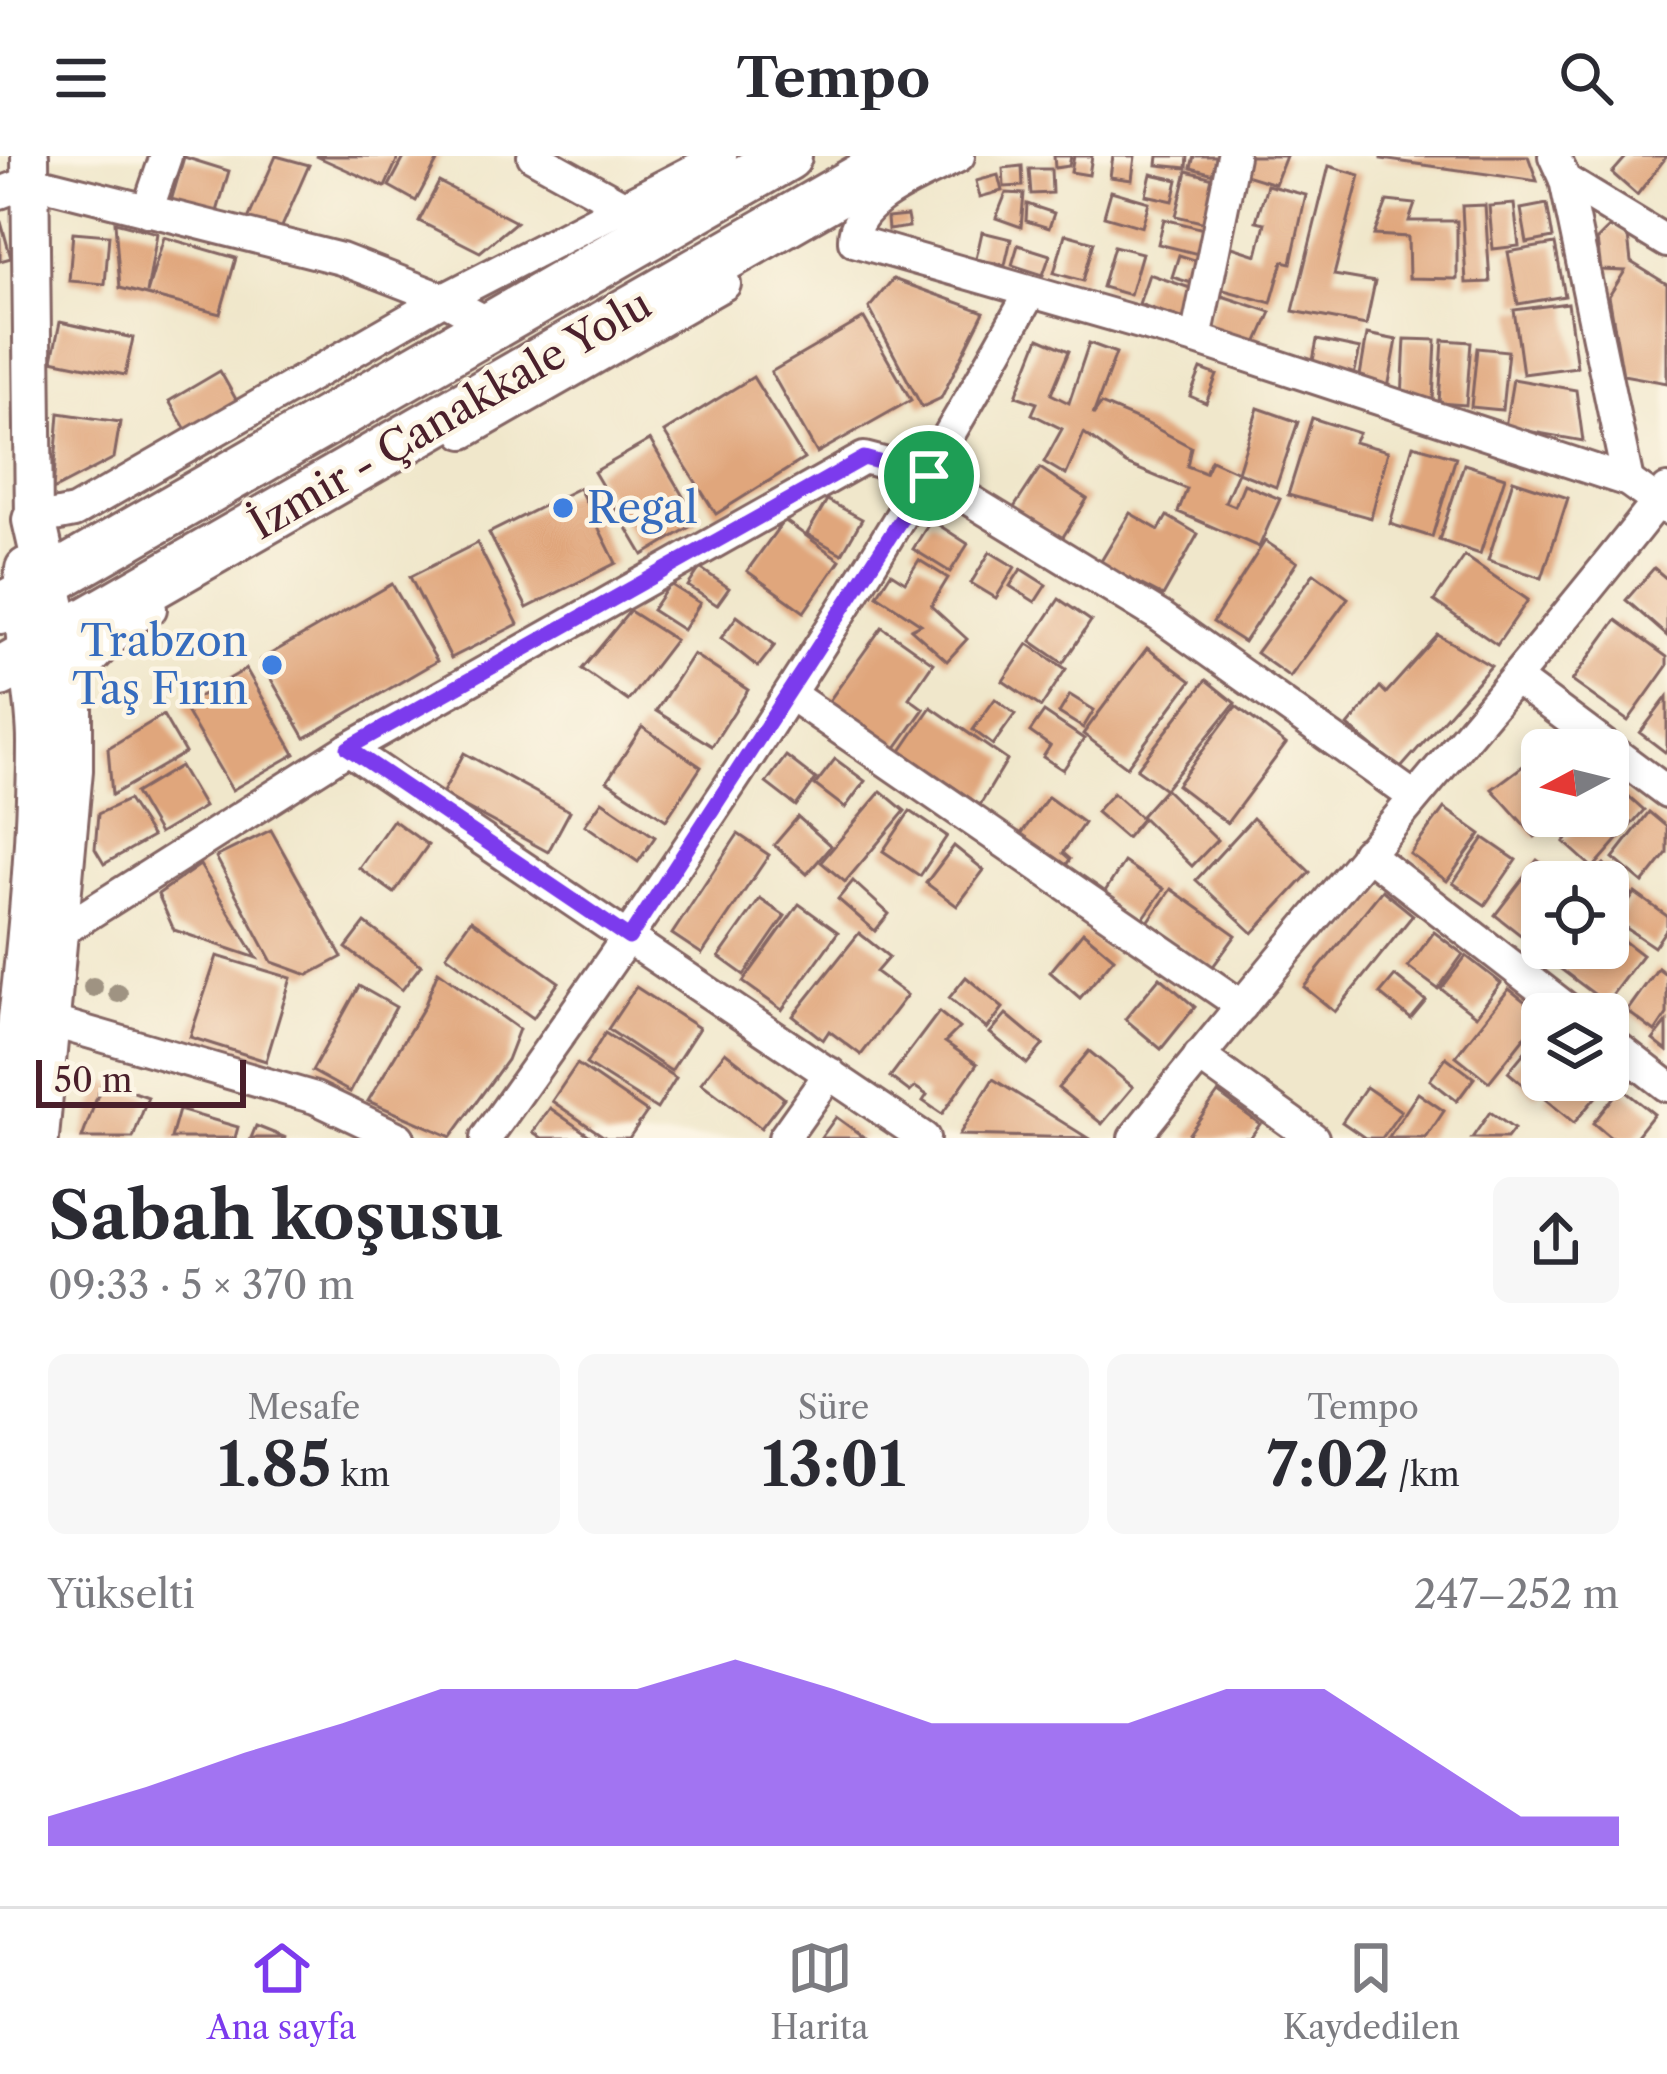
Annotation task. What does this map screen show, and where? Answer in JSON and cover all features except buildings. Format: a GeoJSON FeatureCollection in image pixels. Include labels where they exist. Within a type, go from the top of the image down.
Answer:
{"type":"FeatureCollection","features":[{"type":"Feature","properties":{"kind":"highway","name":"İzmir - Çanakkale Yolu"},"geometry":{"type":"LineString","coordinates":[[25,596],[494,326],[635,222],[787,156]]}},
{"type":"Feature","properties":{"kind":"highway","name":"İzmir - Çanakkale Yolu"},"geometry":{"type":"LineString","coordinates":[[41,662],[818,215],[900,156]]}},
{"type":"Feature","properties":{"kind":"main road"},"geometry":{"type":"LineString","coordinates":[[34,520],[25,596],[71,770],[37,1138]]}},
{"type":"Feature","properties":{"kind":"main road"},"geometry":{"type":"LineString","coordinates":[[5,1138],[38,780],[41,662]]}},
{"type":"Feature","properties":{"kind":"main road"},"geometry":{"type":"LineString","coordinates":[[0,717],[23,742],[38,780]]}},
{"type":"Feature","properties":{"kind":"street"},"geometry":{"type":"LineString","coordinates":[[147,211],[166,156]]}},
{"type":"Feature","properties":{"kind":"street"},"geometry":{"type":"LineString","coordinates":[[533,156],[635,222]]}},
{"type":"Feature","properties":{"kind":"street"},"geometry":{"type":"LineString","coordinates":[[494,326],[444,299],[340,259],[21,177],[34,520],[74,512],[444,299],[635,222],[721,156]]}},
{"type":"Feature","properties":{"kind":"street"},"geometry":{"type":"LineString","coordinates":[[818,215],[864,210],[959,156]]}},
{"type":"Feature","properties":{"kind":"street"},"geometry":{"type":"LineString","coordinates":[[1196,339],[1233,156]]}},
{"type":"Feature","properties":{"kind":"street"},"geometry":{"type":"LineString","coordinates":[[1559,168],[1628,481]]}},
{"type":"Feature","properties":{"kind":"street"},"geometry":{"type":"LineString","coordinates":[[1559,168],[1667,242]]}},
{"type":"Feature","properties":{"kind":"street"},"geometry":{"type":"LineString","coordinates":[[864,210],[854,226],[854,241],[1196,339],[1628,481],[1664,500],[1517,680],[1366,853],[1134,1138]]}},
{"type":"Feature","properties":{"kind":"street"},"geometry":{"type":"LineString","coordinates":[[486,1138],[629,938],[791,695],[929,476],[1030,293]]}},
{"type":"Feature","properties":{"kind":"street"},"geometry":{"type":"LineString","coordinates":[[58,934],[348,748],[521,646],[742,528],[820,478],[864,458],[929,476],[1161,617],[1414,797]]}},
{"type":"Feature","properties":{"kind":"street"},"geometry":{"type":"LineString","coordinates":[[1517,680],[1667,792]]}},
{"type":"Feature","properties":{"kind":"street"},"geometry":{"type":"LineString","coordinates":[[791,695],[1242,1006]]}},
{"type":"Feature","properties":{"kind":"street"},"geometry":{"type":"LineString","coordinates":[[348,748],[924,1138]]}},
{"type":"Feature","properties":{"kind":"street"},"geometry":{"type":"LineString","coordinates":[[1366,853],[1547,993]]}},
{"type":"Feature","properties":{"kind":"street"},"geometry":{"type":"LineString","coordinates":[[50,1021],[314,1098],[399,1138]]}},
{"type":"Feature","properties":{"kind":"street"},"geometry":{"type":"LineString","coordinates":[[1199,1056],[1313,1138]]}},
{"type":"Feature","properties":{"kind":"street"},"geometry":{"type":"LineString","coordinates":[[1629,1056],[1667,1086]]}},
{"type":"Feature","properties":{"kind":"street"},"geometry":{"type":"LineString","coordinates":[[784,1138],[830,1072]]}},
{"type":"Feature","properties":{"kind":"place","name":"Regal"},"geometry":{"type":"Point","coordinates":[563,508]}},
{"type":"Feature","properties":{"kind":"place","name":"Trabzon Taş Fırın"},"geometry":{"type":"Point","coordinates":[272,665]}},
{"type":"Feature","properties":{"kind":"route"},"geometry":{"type":"LineString","coordinates":[[864,458],[929,476],[629,938],[348,748],[521,646],[742,528],[820,478],[864,458]]}}]}
